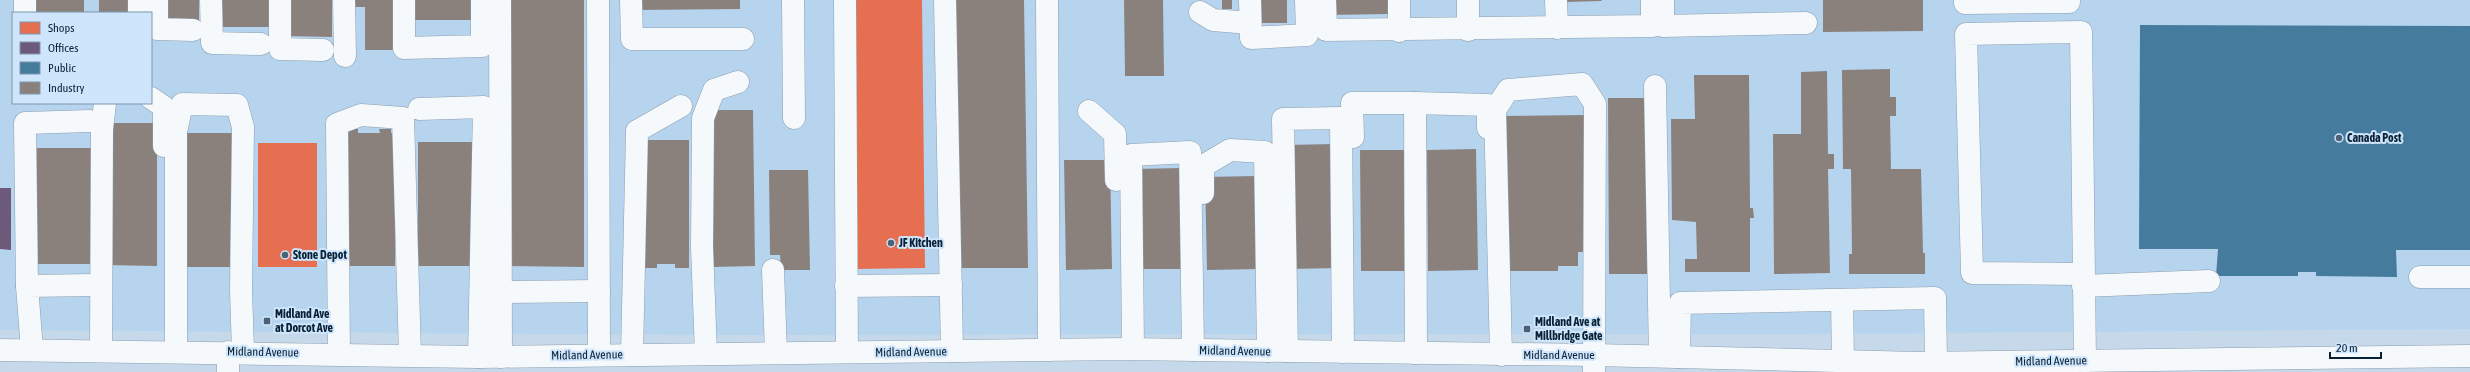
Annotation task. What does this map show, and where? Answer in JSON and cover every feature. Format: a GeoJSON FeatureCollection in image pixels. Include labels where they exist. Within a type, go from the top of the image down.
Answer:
{"type":"FeatureCollection","features":[{"type":"Feature","properties":{"kind":"main road"},"geometry":{"type":"LineString","coordinates":[[24,0],[25,12]]}},
{"type":"Feature","properties":{"kind":"main road"},"geometry":{"type":"LineString","coordinates":[[139,0],[139,12]]}},
{"type":"Feature","properties":{"kind":"main road"},"geometry":{"type":"LineString","coordinates":[[157,0],[157,29],[193,30]]}},
{"type":"Feature","properties":{"kind":"main road"},"geometry":{"type":"LineString","coordinates":[[212,0],[212,43],[261,44]]}},
{"type":"Feature","properties":{"kind":"main road"},"geometry":{"type":"LineString","coordinates":[[280,0],[280,49],[323,50]]}},
{"type":"Feature","properties":{"kind":"main road"},"geometry":{"type":"LineString","coordinates":[[344,0],[345,56]]}},
{"type":"Feature","properties":{"kind":"main road"},"geometry":{"type":"LineString","coordinates":[[404,0],[404,48],[482,46],[482,0]]}},
{"type":"Feature","properties":{"kind":"main road"},"geometry":{"type":"LineString","coordinates":[[500,0],[501,356]]}},
{"type":"Feature","properties":{"kind":"main road"},"geometry":{"type":"LineString","coordinates":[[598,0],[599,355]]}},
{"type":"Feature","properties":{"kind":"main road"},"geometry":{"type":"LineString","coordinates":[[631,0],[632,39],[743,39]]}},
{"type":"Feature","properties":{"kind":"main road"},"geometry":{"type":"LineString","coordinates":[[793,0],[794,118]]}},
{"type":"Feature","properties":{"kind":"main road"},"geometry":{"type":"LineString","coordinates":[[845,0],[847,352]]}},
{"type":"Feature","properties":{"kind":"main road"},"geometry":{"type":"LineString","coordinates":[[945,0],[952,351]]}},
{"type":"Feature","properties":{"kind":"main road"},"geometry":{"type":"LineString","coordinates":[[1047,0],[1049,350]]}},
{"type":"Feature","properties":{"kind":"main road"},"geometry":{"type":"LineString","coordinates":[[1250,0],[1251,38],[1307,35],[1306,0]]}},
{"type":"Feature","properties":{"kind":"main road"},"geometry":{"type":"LineString","coordinates":[[1325,0],[1326,30],[1399,31],[1652,26],[1652,0]]}},
{"type":"Feature","properties":{"kind":"main road"},"geometry":{"type":"LineString","coordinates":[[1399,0],[1399,31]]}},
{"type":"Feature","properties":{"kind":"main road"},"geometry":{"type":"LineString","coordinates":[[1468,0],[1468,30]]}},
{"type":"Feature","properties":{"kind":"main road"},"geometry":{"type":"LineString","coordinates":[[1556,0],[1557,28]]}},
{"type":"Feature","properties":{"kind":"main road"},"geometry":{"type":"LineString","coordinates":[[1663,0],[1663,26],[1806,23]]}},
{"type":"Feature","properties":{"kind":"main road"},"geometry":{"type":"LineString","coordinates":[[2070,0],[2069,2],[1965,2],[1972,273],[2084,280],[2209,281]]}},
{"type":"Feature","properties":{"kind":"main road"},"geometry":{"type":"LineString","coordinates":[[1200,12],[1213,20],[1250,23]]}},
{"type":"Feature","properties":{"kind":"main road"},"geometry":{"type":"LineString","coordinates":[[1966,34],[2081,32],[2085,361]]}},
{"type":"Feature","properties":{"kind":"main road"},"geometry":{"type":"LineString","coordinates":[[706,354],[702,247],[703,118],[714,90],[738,82]]}},
{"type":"Feature","properties":{"kind":"main road"},"geometry":{"type":"LineString","coordinates":[[1497,355],[1495,110],[1508,90],[1582,84],[1595,104],[1594,363]]}},
{"type":"Feature","properties":{"kind":"main road"},"geometry":{"type":"LineString","coordinates":[[1655,86],[1669,357]]}},
{"type":"Feature","properties":{"kind":"main road"},"geometry":{"type":"LineString","coordinates":[[152,99],[164,107],[170,351]]}},
{"type":"Feature","properties":{"kind":"main road"},"geometry":{"type":"LineString","coordinates":[[1342,314],[1357,314],[1352,103],[1488,105],[1497,355]]}},
{"type":"Feature","properties":{"kind":"main road"},"geometry":{"type":"LineString","coordinates":[[1416,103],[1416,353]]}},
{"type":"Feature","properties":{"kind":"main road"},"geometry":{"type":"LineString","coordinates":[[101,351],[102,129],[105,104]]}},
{"type":"Feature","properties":{"kind":"main road"},"geometry":{"type":"LineString","coordinates":[[170,351],[176,132],[182,104],[237,105],[243,128],[241,290],[233,359]]}},
{"type":"Feature","properties":{"kind":"main road"},"geometry":{"type":"LineString","coordinates":[[632,355],[637,131],[682,106]]}},
{"type":"Feature","properties":{"kind":"main road"},"geometry":{"type":"LineString","coordinates":[[419,109],[484,107],[479,357]]}},
{"type":"Feature","properties":{"kind":"main road"},"geometry":{"type":"LineString","coordinates":[[1089,111],[1115,134],[1125,350]]}},
{"type":"Feature","properties":{"kind":"main road"},"geometry":{"type":"LineString","coordinates":[[339,354],[338,124],[361,115],[403,118],[410,355]]}},
{"type":"Feature","properties":{"kind":"main road"},"geometry":{"type":"LineString","coordinates":[[1277,351],[1283,119],[1341,118],[1343,352]]}},
{"type":"Feature","properties":{"kind":"main road"},"geometry":{"type":"LineString","coordinates":[[32,350],[27,286],[25,123],[90,121]]}},
{"type":"Feature","properties":{"kind":"main road"},"geometry":{"type":"LineString","coordinates":[[1199,350],[1203,166],[1230,150],[1265,152],[1277,351]]}},
{"type":"Feature","properties":{"kind":"main road"},"geometry":{"type":"LineString","coordinates":[[1125,350],[1131,155],[1190,152],[1199,350]]}},
{"type":"Feature","properties":{"kind":"main road"},"geometry":{"type":"LineString","coordinates":[[773,270],[776,353]]}},
{"type":"Feature","properties":{"kind":"main road"},"geometry":{"type":"LineString","coordinates":[[2420,277],[2470,277]]}},
{"type":"Feature","properties":{"kind":"main road"},"geometry":{"type":"LineString","coordinates":[[27,286],[93,285]]}},
{"type":"Feature","properties":{"kind":"main road"},"geometry":{"type":"LineString","coordinates":[[846,286],[951,285]]}},
{"type":"Feature","properties":{"kind":"main road"},"geometry":{"type":"LineString","coordinates":[[500,292],[599,291]]}},
{"type":"Feature","properties":{"kind":"main road"},"geometry":{"type":"LineString","coordinates":[[1669,357],[1680,304],[1936,298],[1936,362]]}},
{"type":"Feature","properties":{"kind":"main road"},"geometry":{"type":"LineString","coordinates":[[1842,300],[1843,361]]}},
{"type":"Feature","properties":{"kind":"main road","name":"Midland Avenue"},"geometry":{"type":"LineString","coordinates":[[0,350],[170,351],[233,359],[339,354],[479,357],[1049,350],[1199,350],[1497,355],[1594,363],[1669,357],[1936,362],[2470,356]]}},
{"type":"Feature","properties":{"kind":"shaded area"},"geometry":{"type":"Polygon","coordinates":[[[0,0],[2470,0],[2470,329],[1796,334],[696,335],[0,330],[0,0]]]}},
{"type":"Feature","properties":{"kind":"building: Shops"},"geometry":{"type":"Polygon","coordinates":[[[853,0],[922,0],[925,268],[856,269],[853,0]]]}},
{"type":"Feature","properties":{"kind":"building: Shops"},"geometry":{"type":"Polygon","coordinates":[[[258,143],[317,143],[317,267],[258,267],[258,143]]]}},
{"type":"Feature","properties":{"kind":"building: Offices"},"geometry":{"type":"Polygon","coordinates":[[[0,188],[11,188],[11,250],[0,249],[0,188]]]}},
{"type":"Feature","properties":{"kind":"building: Public"},"geometry":{"type":"Polygon","coordinates":[[[2140,25],[2470,26],[2470,250],[2396,250],[2397,277],[2316,276],[2316,272],[2298,272],[2298,276],[2216,276],[2218,249],[2139,249],[2140,25]]]}},
{"type":"Feature","properties":{"kind":"building: Industry"},"geometry":{"type":"Polygon","coordinates":[[[29,0],[84,0],[84,12],[29,12],[29,0]]]}},
{"type":"Feature","properties":{"kind":"building: Industry"},"geometry":{"type":"Polygon","coordinates":[[[99,0],[130,0],[130,12],[99,12],[99,0]]]}},
{"type":"Feature","properties":{"kind":"building: Industry"},"geometry":{"type":"Polygon","coordinates":[[[161,0],[199,0],[199,21],[161,21],[161,0]]]}},
{"type":"Feature","properties":{"kind":"building: Industry"},"geometry":{"type":"Polygon","coordinates":[[[215,0],[269,0],[269,27],[215,27],[215,0]]]}},
{"type":"Feature","properties":{"kind":"building: Industry"},"geometry":{"type":"Polygon","coordinates":[[[285,0],[332,0],[332,37],[285,36],[285,0]]]}},
{"type":"Feature","properties":{"kind":"building: Industry"},"geometry":{"type":"Polygon","coordinates":[[[347,0],[394,0],[393,50],[365,50],[365,7],[347,7],[347,0]]]}},
{"type":"Feature","properties":{"kind":"building: Industry"},"geometry":{"type":"Polygon","coordinates":[[[409,0],[473,0],[473,20],[409,20],[409,0]]]}},
{"type":"Feature","properties":{"kind":"building: Industry"},"geometry":{"type":"Polygon","coordinates":[[[504,0],[584,0],[584,267],[503,266],[504,0]]]}},
{"type":"Feature","properties":{"kind":"building: Industry"},"geometry":{"type":"Polygon","coordinates":[[[635,0],[740,0],[740,9],[635,10],[635,0]]]}},
{"type":"Feature","properties":{"kind":"building: Industry"},"geometry":{"type":"Polygon","coordinates":[[[955,0],[1024,0],[1028,268],[958,268],[955,0]]]}},
{"type":"Feature","properties":{"kind":"building: Industry"},"geometry":{"type":"Polygon","coordinates":[[[1124,0],[1163,0],[1164,76],[1125,76],[1124,0]]]}},
{"type":"Feature","properties":{"kind":"building: Industry"},"geometry":{"type":"Polygon","coordinates":[[[1222,0],[1232,0],[1232,9],[1222,9],[1222,0]]]}},
{"type":"Feature","properties":{"kind":"building: Industry"},"geometry":{"type":"Polygon","coordinates":[[[1256,0],[1287,0],[1287,23],[1257,23],[1256,0]]]}},
{"type":"Feature","properties":{"kind":"building: Industry"},"geometry":{"type":"Polygon","coordinates":[[[1326,0],[1389,0],[1389,14],[1326,15],[1326,0]]]}},
{"type":"Feature","properties":{"kind":"building: Industry"},"geometry":{"type":"Polygon","coordinates":[[[1564,0],[1601,0],[1602,1],[1564,2],[1564,0]]]}},
{"type":"Feature","properties":{"kind":"building: Industry"},"geometry":{"type":"Polygon","coordinates":[[[1823,0],[1923,0],[1923,31],[1823,32],[1823,0]]]}},
{"type":"Feature","properties":{"kind":"building: Industry"},"geometry":{"type":"Polygon","coordinates":[[[1890,69],[1890,97],[1896,97],[1896,116],[1890,116],[1891,169],[1921,169],[1925,274],[1849,274],[1849,254],[1852,254],[1851,169],[1843,169],[1842,70],[1890,69]]]}},
{"type":"Feature","properties":{"kind":"building: Industry"},"geometry":{"type":"Polygon","coordinates":[[[1827,71],[1828,154],[1834,154],[1834,169],[1828,169],[1830,273],[1774,274],[1773,134],[1801,134],[1801,72],[1827,71]]]}},
{"type":"Feature","properties":{"kind":"building: Industry"},"geometry":{"type":"Polygon","coordinates":[[[1694,75],[1749,75],[1750,208],[1753,208],[1754,218],[1750,218],[1750,272],[1685,272],[1685,259],[1697,259],[1696,222],[1672,220],[1671,119],[1695,119],[1694,75]]]}},
{"type":"Feature","properties":{"kind":"building: Industry"},"geometry":{"type":"Polygon","coordinates":[[[1608,98],[1647,98],[1648,274],[1609,274],[1608,98]]]}},
{"type":"Feature","properties":{"kind":"building: Industry"},"geometry":{"type":"Polygon","coordinates":[[[710,110],[753,110],[755,266],[712,267],[710,110]]]}},
{"type":"Feature","properties":{"kind":"building: Industry"},"geometry":{"type":"Polygon","coordinates":[[[1587,115],[1588,252],[1578,252],[1578,266],[1558,266],[1558,271],[1502,271],[1500,116],[1587,115]]]}},
{"type":"Feature","properties":{"kind":"building: Industry"},"geometry":{"type":"Polygon","coordinates":[[[106,123],[157,123],[157,266],[105,265],[106,123]]]}},
{"type":"Feature","properties":{"kind":"building: Industry"},"geometry":{"type":"Polygon","coordinates":[[[345,129],[358,129],[358,133],[380,133],[379,129],[391,129],[391,133],[395,133],[395,266],[340,266],[345,129]]]}},
{"type":"Feature","properties":{"kind":"building: Industry"},"geometry":{"type":"Polygon","coordinates":[[[180,133],[235,133],[235,267],[180,267],[180,133]]]}},
{"type":"Feature","properties":{"kind":"building: Industry"},"geometry":{"type":"Polygon","coordinates":[[[642,140],[689,140],[689,268],[675,268],[675,264],[657,264],[657,268],[642,268],[642,140]]]}},
{"type":"Feature","properties":{"kind":"building: Industry"},"geometry":{"type":"Polygon","coordinates":[[[418,142],[476,142],[475,266],[418,266],[418,142]]]}},
{"type":"Feature","properties":{"kind":"building: Industry"},"geometry":{"type":"Polygon","coordinates":[[[1336,144],[1338,268],[1288,269],[1286,145],[1336,144]]]}},
{"type":"Feature","properties":{"kind":"building: Industry"},"geometry":{"type":"Polygon","coordinates":[[[31,148],[94,148],[93,264],[31,264],[31,148]]]}},
{"type":"Feature","properties":{"kind":"building: Industry"},"geometry":{"type":"Polygon","coordinates":[[[1476,149],[1478,270],[1428,271],[1427,150],[1476,149]]]}},
{"type":"Feature","properties":{"kind":"building: Industry"},"geometry":{"type":"Polygon","coordinates":[[[1360,150],[1409,150],[1411,271],[1361,271],[1360,150]]]}},
{"type":"Feature","properties":{"kind":"building: Industry"},"geometry":{"type":"Polygon","coordinates":[[[1064,160],[1110,160],[1112,269],[1066,270],[1064,160]]]}},
{"type":"Feature","properties":{"kind":"building: Industry"},"geometry":{"type":"Polygon","coordinates":[[[1182,168],[1184,269],[1135,269],[1134,169],[1182,168]]]}},
{"type":"Feature","properties":{"kind":"building: Industry"},"geometry":{"type":"Polygon","coordinates":[[[769,170],[808,170],[810,270],[781,270],[780,255],[770,255],[769,170]]]}},
{"type":"Feature","properties":{"kind":"building: Industry"},"geometry":{"type":"Polygon","coordinates":[[[1257,176],[1259,269],[1207,270],[1205,177],[1257,176]]]}},
{"type":"Feature","properties":{"kind":"place","name":"Canada Post"},"geometry":{"type":"Point","coordinates":[2339,138]}},
{"type":"Feature","properties":{"kind":"place","name":"JF Kitchen"},"geometry":{"type":"Point","coordinates":[891,243]}},
{"type":"Feature","properties":{"kind":"place","name":"Stone Depot"},"geometry":{"type":"Point","coordinates":[285,255]}},
{"type":"Feature","properties":{"kind":"place","name":"Midland Ave at Dorcot Ave"},"geometry":{"type":"Point","coordinates":[267,321]}},
{"type":"Feature","properties":{"kind":"place","name":"Midland Ave at Millbridge Gate"},"geometry":{"type":"Point","coordinates":[1527,329]}}]}
